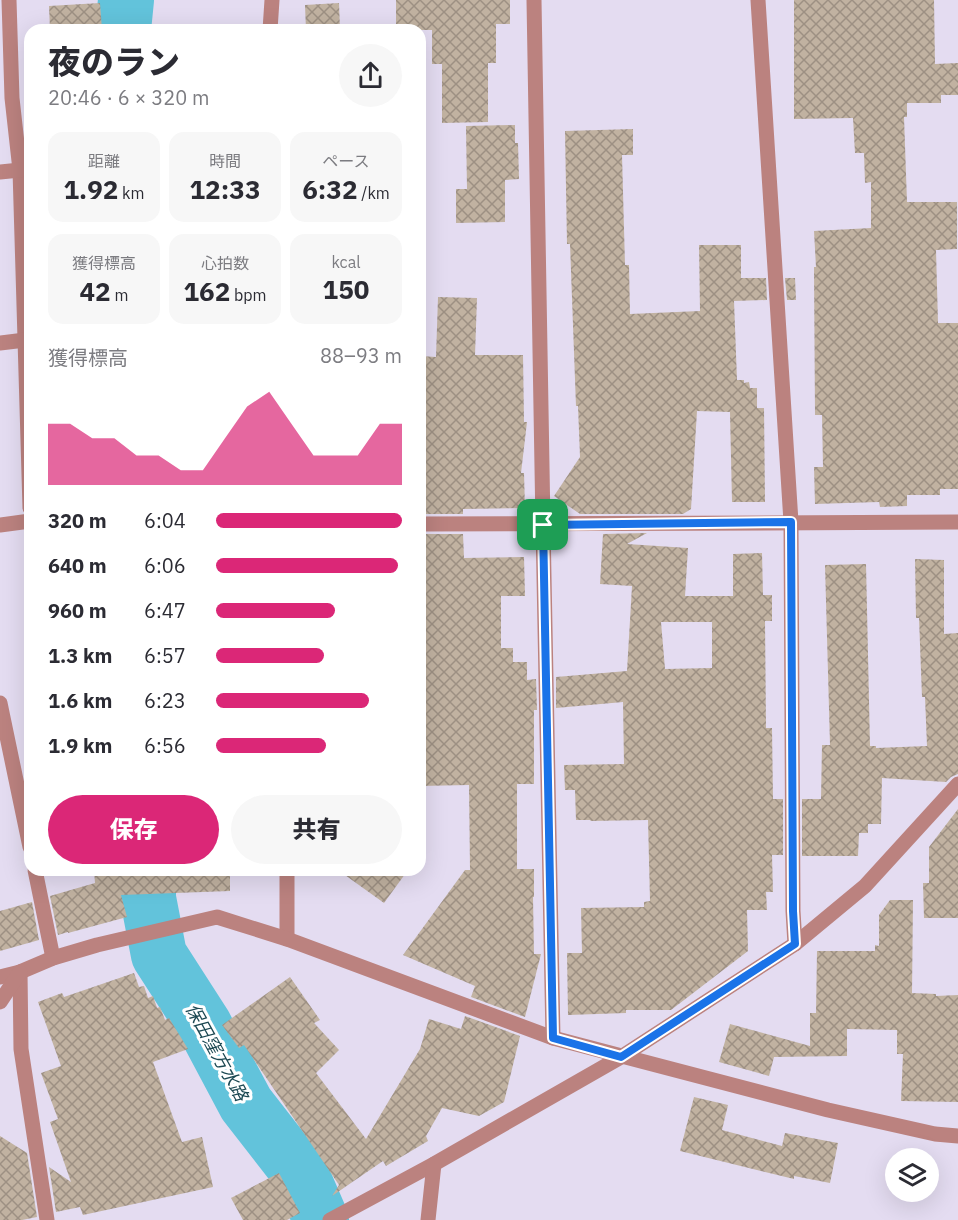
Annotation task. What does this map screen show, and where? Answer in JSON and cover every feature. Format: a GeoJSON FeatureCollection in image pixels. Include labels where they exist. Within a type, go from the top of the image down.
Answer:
{"type":"FeatureCollection","features":[{"type":"Feature","properties":{"kind":"street"},"geometry":{"type":"LineString","coordinates":[[9,0],[6,98],[20,170],[24,306]]}},
{"type":"Feature","properties":{"kind":"street"},"geometry":{"type":"LineString","coordinates":[[270,24],[272,0]]}},
{"type":"Feature","properties":{"kind":"street"},"geometry":{"type":"LineString","coordinates":[[534,0],[553,1038]]}},
{"type":"Feature","properties":{"kind":"street"},"geometry":{"type":"LineString","coordinates":[[758,0],[791,522],[795,944]]}},
{"type":"Feature","properties":{"kind":"street"},"geometry":{"type":"LineString","coordinates":[[0,172],[20,170]]}},
{"type":"Feature","properties":{"kind":"street"},"geometry":{"type":"LineString","coordinates":[[0,343],[24,340]]}},
{"type":"Feature","properties":{"kind":"street"},"geometry":{"type":"LineString","coordinates":[[0,525],[24,522]]}},
{"type":"Feature","properties":{"kind":"street"},"geometry":{"type":"LineString","coordinates":[[426,524],[958,522]]}},
{"type":"Feature","properties":{"kind":"street"},"geometry":{"type":"LineString","coordinates":[[0,703],[24,818]]}},
{"type":"Feature","properties":{"kind":"street"},"geometry":{"type":"LineString","coordinates":[[330,1220],[434,1164],[621,1057],[795,944],[866,886],[958,784]]}},
{"type":"Feature","properties":{"kind":"street"},"geometry":{"type":"LineString","coordinates":[[36,876],[53,958]]}},
{"type":"Feature","properties":{"kind":"street"},"geometry":{"type":"LineString","coordinates":[[287,876],[287,939]]}},
{"type":"Feature","properties":{"kind":"street"},"geometry":{"type":"LineString","coordinates":[[0,977],[97,945],[217,917],[287,939],[553,1038],[828,1110],[935,1134],[958,1136]]}},
{"type":"Feature","properties":{"kind":"street"},"geometry":{"type":"LineString","coordinates":[[0,1002],[20,972]]}},
{"type":"Feature","properties":{"kind":"street"},"geometry":{"type":"LineString","coordinates":[[20,972],[21,1049],[47,1220]]}},
{"type":"Feature","properties":{"kind":"street"},"geometry":{"type":"LineString","coordinates":[[428,1220],[434,1164]]}},
{"type":"Feature","properties":{"kind":"building"},"geometry":{"type":"Polygon","coordinates":[[[396,0],[510,0],[510,24],[496,24],[496,63],[488,63],[488,122],[442,123],[442,64],[432,64],[432,30],[426,30],[426,24],[396,24],[396,0]]]}},
{"type":"Feature","properties":{"kind":"building"},"geometry":{"type":"Polygon","coordinates":[[[794,0],[934,0],[935,64],[958,63],[958,95],[941,95],[941,103],[907,103],[907,117],[904,117],[907,202],[957,202],[957,249],[936,250],[938,323],[958,323],[958,489],[940,489],[940,495],[907,495],[907,506],[880,507],[879,502],[815,504],[814,467],[823,467],[822,415],[815,415],[814,267],[816,267],[814,231],[871,228],[871,182],[865,183],[864,153],[855,153],[853,118],[794,119],[794,0]]]}},
{"type":"Feature","properties":{"kind":"building"},"geometry":{"type":"Polygon","coordinates":[[[100,3],[102,24],[50,24],[49,6],[100,3]]]}},
{"type":"Feature","properties":{"kind":"building"},"geometry":{"type":"Polygon","coordinates":[[[339,3],[340,24],[306,24],[305,5],[339,3]]]}},
{"type":"Feature","properties":{"kind":"building"},"geometry":{"type":"Polygon","coordinates":[[[515,125],[519,179],[505,180],[505,222],[456,223],[456,189],[467,189],[466,126],[515,125]]]}},
{"type":"Feature","properties":{"kind":"building"},"geometry":{"type":"Polygon","coordinates":[[[633,129],[633,155],[622,155],[625,265],[629,265],[630,314],[700,311],[699,245],[741,245],[741,278],[766,278],[767,300],[734,301],[737,380],[744,380],[744,383],[749,382],[750,388],[757,388],[757,408],[764,408],[765,502],[732,502],[730,412],[697,411],[691,509],[683,514],[580,514],[554,496],[580,457],[570,244],[567,244],[565,131],[633,129]]]}},
{"type":"Feature","properties":{"kind":"building"},"geometry":{"type":"Polygon","coordinates":[[[785,278],[795,278],[796,300],[787,300],[785,278]]]}},
{"type":"Feature","properties":{"kind":"building"},"geometry":{"type":"Polygon","coordinates":[[[438,297],[477,298],[475,355],[523,355],[524,422],[527,422],[521,473],[524,473],[525,508],[463,509],[463,514],[426,514],[426,356],[436,357],[438,297]]]}},
{"type":"Feature","properties":{"kind":"building"},"geometry":{"type":"Polygon","coordinates":[[[647,533],[627,544],[688,548],[685,596],[733,596],[733,554],[762,553],[763,595],[772,595],[772,621],[765,621],[766,728],[772,728],[773,799],[783,799],[783,855],[772,855],[773,892],[766,892],[767,910],[747,910],[748,951],[671,1010],[626,1010],[626,1013],[568,1015],[567,953],[582,953],[581,908],[644,907],[644,902],[650,901],[648,820],[576,820],[575,790],[565,790],[564,765],[624,764],[623,702],[556,708],[556,677],[627,671],[632,586],[600,584],[603,534],[647,533]],[[661,622],[665,669],[712,668],[712,622],[661,622]]]}},
{"type":"Feature","properties":{"kind":"building"},"geometry":{"type":"Polygon","coordinates":[[[426,534],[463,534],[464,558],[524,557],[525,596],[501,596],[501,648],[513,648],[513,662],[527,662],[527,680],[536,679],[534,784],[517,784],[517,869],[534,869],[534,954],[541,954],[525,1017],[471,997],[475,986],[403,955],[465,870],[470,870],[469,785],[426,786],[426,534]]]}},
{"type":"Feature","properties":{"kind":"building"},"geometry":{"type":"Polygon","coordinates":[[[915,559],[944,560],[944,634],[958,633],[958,774],[946,782],[882,778],[881,824],[868,824],[868,833],[859,833],[858,856],[802,856],[802,799],[821,799],[822,745],[830,745],[825,565],[866,564],[870,746],[876,746],[876,748],[927,746],[925,697],[922,697],[919,618],[916,618],[915,559]]]}},
{"type":"Feature","properties":{"kind":"building"},"geometry":{"type":"Polygon","coordinates":[[[958,809],[958,918],[924,918],[923,883],[929,883],[929,847],[958,809]]]}},
{"type":"Feature","properties":{"kind":"building"},"geometry":{"type":"Polygon","coordinates":[[[94,876],[230,876],[230,891],[121,895],[127,917],[58,935],[50,896],[95,883],[94,876]]]}},
{"type":"Feature","properties":{"kind":"building"},"geometry":{"type":"Polygon","coordinates":[[[346,876],[404,876],[384,903],[346,876]]]}},
{"type":"Feature","properties":{"kind":"building"},"geometry":{"type":"Polygon","coordinates":[[[890,900],[913,900],[912,993],[936,994],[936,996],[958,995],[958,1102],[901,1101],[903,1054],[897,1054],[897,1030],[847,1029],[847,1056],[774,1057],[769,1076],[719,1062],[730,1024],[810,1046],[810,1013],[816,1013],[817,951],[875,951],[875,945],[879,946],[879,915],[890,900]]]}},
{"type":"Feature","properties":{"kind":"building"},"geometry":{"type":"Polygon","coordinates":[[[32,902],[39,940],[0,951],[0,911],[32,902]]]}},
{"type":"Feature","properties":{"kind":"building"},"geometry":{"type":"Polygon","coordinates":[[[134,973],[139,987],[144,986],[148,998],[153,996],[157,1008],[160,1007],[165,1020],[169,1018],[188,1049],[153,1062],[182,1142],[202,1137],[213,1187],[83,1215],[80,1207],[56,1212],[49,1167],[71,1182],[50,1122],[58,1119],[41,1073],[61,1066],[38,1002],[62,993],[64,997],[134,973]]]}},
{"type":"Feature","properties":{"kind":"building"},"geometry":{"type":"Polygon","coordinates":[[[290,977],[320,1020],[314,1023],[339,1050],[316,1073],[366,1139],[420,1049],[429,1019],[461,1029],[465,1016],[520,1036],[504,1102],[479,1116],[442,1108],[426,1136],[428,1141],[386,1166],[383,1161],[332,1196],[339,1185],[244,1045],[239,1048],[222,1025],[290,977]]]}},
{"type":"Feature","properties":{"kind":"building"},"geometry":{"type":"Polygon","coordinates":[[[694,1097],[728,1105],[722,1130],[782,1146],[785,1133],[838,1143],[830,1183],[794,1176],[794,1179],[680,1151],[694,1097]]]}},
{"type":"Feature","properties":{"kind":"building"},"geometry":{"type":"Polygon","coordinates":[[[0,1136],[27,1153],[37,1217],[0,1220],[0,1136]]]}},
{"type":"Feature","properties":{"kind":"building"},"geometry":{"type":"Polygon","coordinates":[[[279,1173],[300,1213],[287,1220],[243,1220],[231,1198],[279,1173]]]}},
{"type":"Feature","properties":{"kind":"waterway","name":"保田窪方水路"},"geometry":{"type":"LineString","coordinates":[[124,24],[126,0]]}},
{"type":"Feature","properties":{"kind":"waterway","name":"保田窪方水路"},"geometry":{"type":"LineString","coordinates":[[148,876],[148,898],[159,955],[204,1025],[246,1104],[302,1176],[321,1220]]}},
{"type":"Feature","properties":{"kind":"route"},"geometry":{"type":"LineString","coordinates":[[791,522],[795,944],[621,1057],[553,1038],[543,525],[791,522]]}}]}
